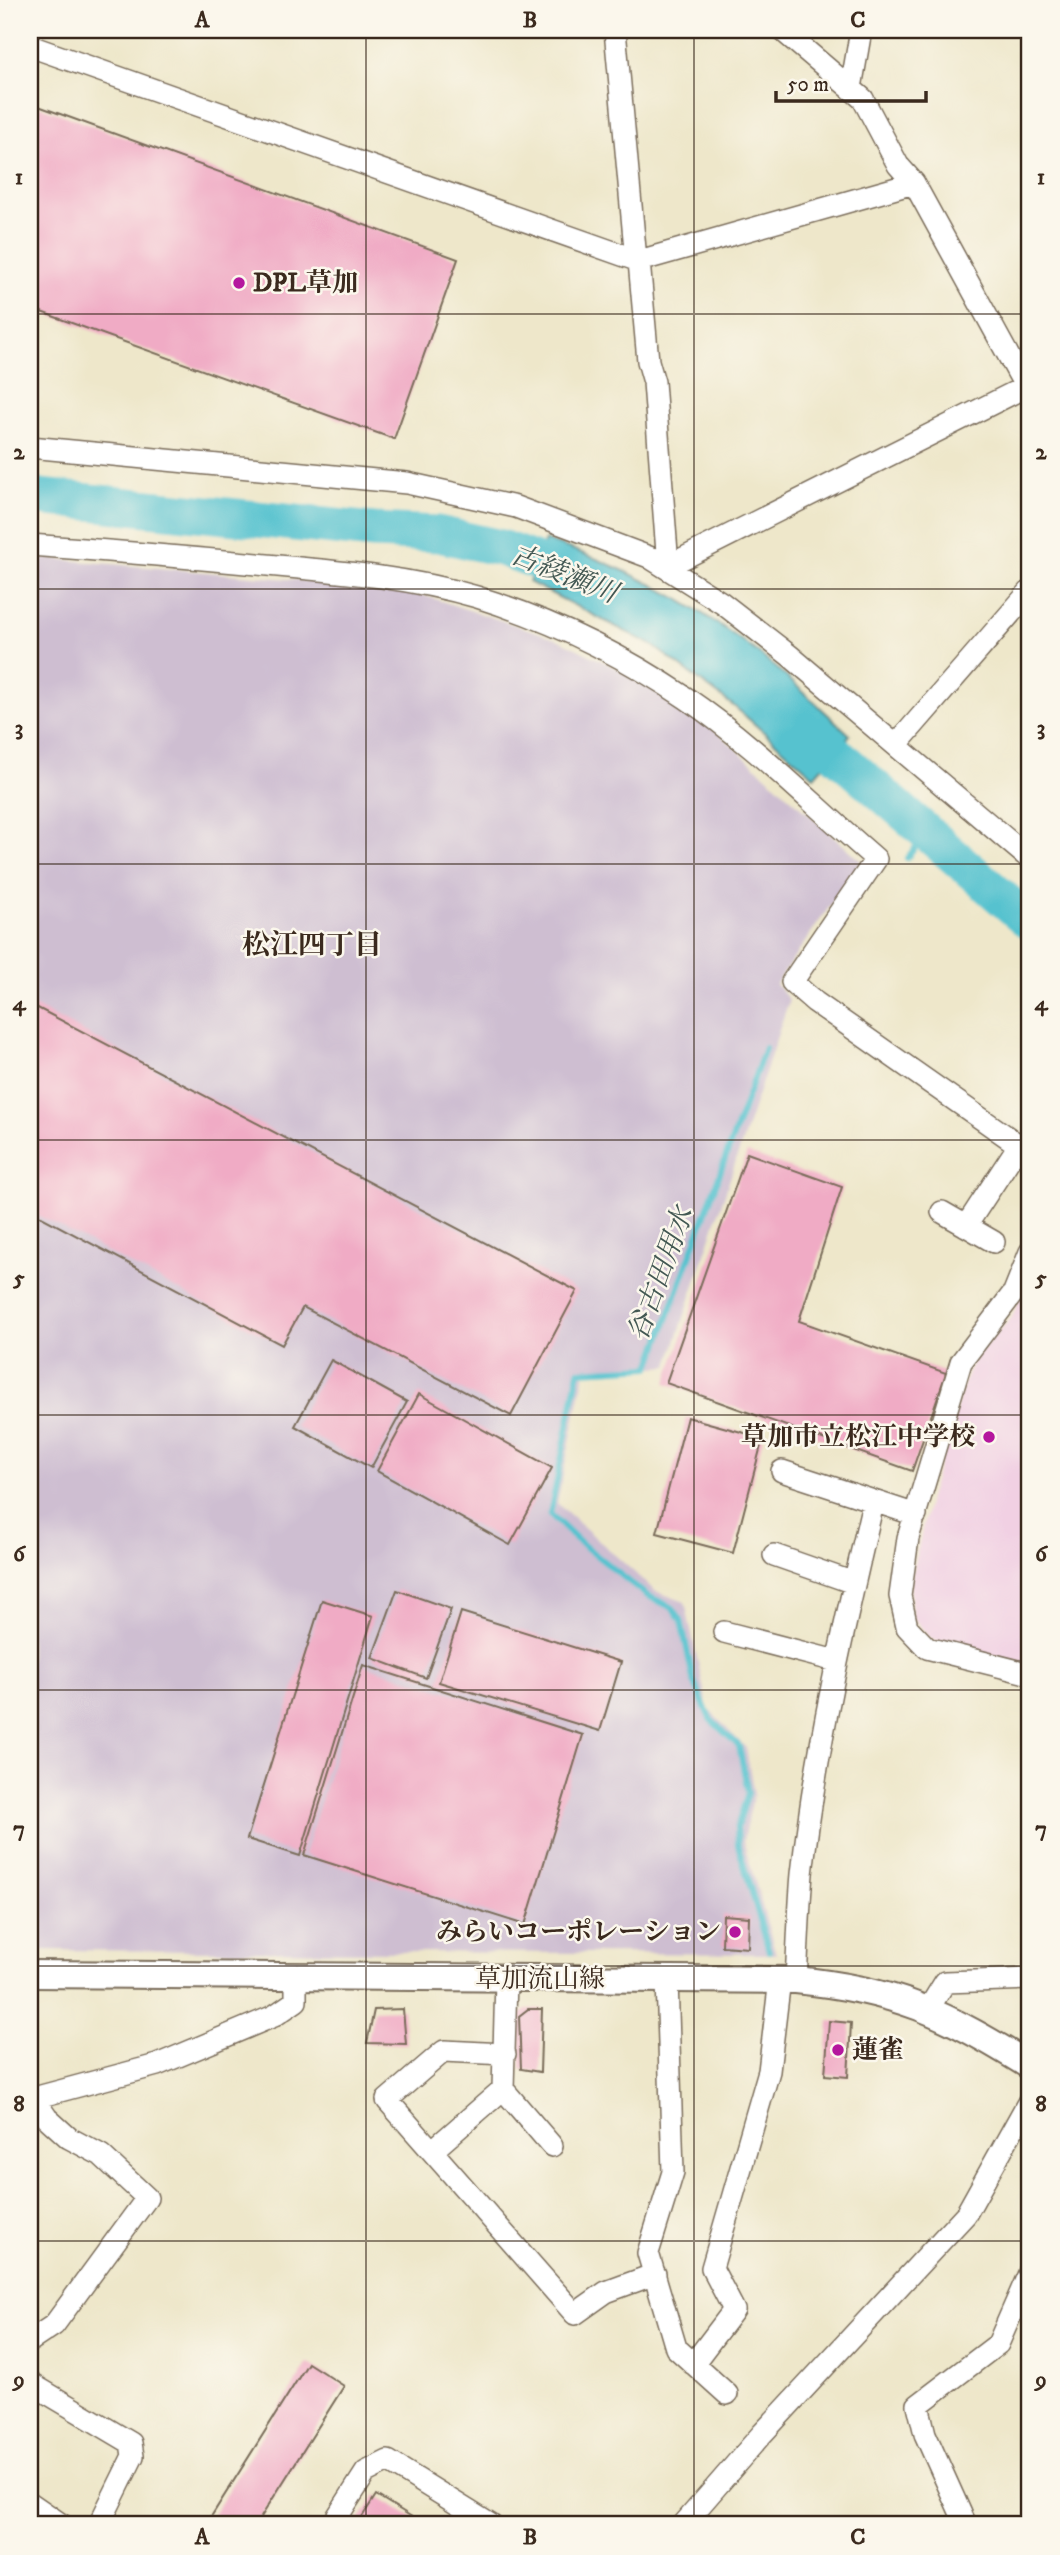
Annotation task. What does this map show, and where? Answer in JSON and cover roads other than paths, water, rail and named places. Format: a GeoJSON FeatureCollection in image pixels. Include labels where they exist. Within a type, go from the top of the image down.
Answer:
{"type":"FeatureCollection","features":[{"type":"Feature","properties":{"kind":"main road","name":"草加流山線"},"geometry":{"type":"LineString","coordinates":[[30,1974],[788,1980],[876,1991],[929,2008],[1030,2066]]}},
{"type":"Feature","properties":{"kind":"street"},"geometry":{"type":"LineString","coordinates":[[615,30],[648,361],[654,382],[668,566]]}},
{"type":"Feature","properties":{"kind":"street"},"geometry":{"type":"LineString","coordinates":[[668,566],[1028,391],[915,183],[898,165],[863,99],[782,30]]}},
{"type":"Feature","properties":{"kind":"street"},"geometry":{"type":"LineString","coordinates":[[851,88],[861,30]]}},
{"type":"Feature","properties":{"kind":"street"},"geometry":{"type":"LineString","coordinates":[[30,46],[638,260],[915,183]]}},
{"type":"Feature","properties":{"kind":"street"},"geometry":{"type":"LineString","coordinates":[[30,447],[407,483],[516,507],[668,566],[770,640],[897,744],[1030,859]]}},
{"type":"Feature","properties":{"kind":"street"},"geometry":{"type":"LineString","coordinates":[[30,545],[351,573],[425,585],[475,597],[582,637],[641,669],[717,721],[876,859],[793,982],[815,1002],[1025,1149],[966,1226]]}},
{"type":"Feature","properties":{"kind":"street"},"geometry":{"type":"LineString","coordinates":[[897,744],[1030,591]]}},
{"type":"Feature","properties":{"kind":"street"},"geometry":{"type":"LineString","coordinates":[[942,1212],[994,1242]]}},
{"type":"Feature","properties":{"kind":"street"},"geometry":{"type":"LineString","coordinates":[[1030,1252],[1014,1292],[961,1362],[903,1559],[900,1596],[907,1627],[927,1648],[1030,1674]]}},
{"type":"Feature","properties":{"kind":"street"},"geometry":{"type":"LineString","coordinates":[[782,1471],[916,1515]]}},
{"type":"Feature","properties":{"kind":"street"},"geometry":{"type":"LineString","coordinates":[[693,2364],[734,2310],[712,2268],[769,2071],[788,1980],[836,1661],[873,1503]]}},
{"type":"Feature","properties":{"kind":"street"},"geometry":{"type":"LineString","coordinates":[[774,1555],[854,1583]]}},
{"type":"Feature","properties":{"kind":"street"},"geometry":{"type":"LineString","coordinates":[[724,1632],[836,1661]]}},
{"type":"Feature","properties":{"kind":"street"},"geometry":{"type":"LineString","coordinates":[[30,2341],[54,2325],[147,2198],[101,2155],[69,2138],[47,2118],[32,2099],[157,2065],[274,2016],[296,2001],[296,1976]]}},
{"type":"Feature","properties":{"kind":"street"},"geometry":{"type":"LineString","coordinates":[[506,1979],[503,2090],[552,2147]]}},
{"type":"Feature","properties":{"kind":"street"},"geometry":{"type":"LineString","coordinates":[[667,1979],[673,2172],[648,2253],[676,2348],[727,2394]]}},
{"type":"Feature","properties":{"kind":"street"},"geometry":{"type":"LineString","coordinates":[[929,2008],[945,1982],[1030,1979]]}},
{"type":"Feature","properties":{"kind":"street"},"geometry":{"type":"LineString","coordinates":[[505,2054],[444,2051],[387,2100],[575,2314],[606,2292],[655,2274]]}},
{"type":"Feature","properties":{"kind":"street"},"geometry":{"type":"LineString","coordinates":[[432,2151],[503,2090]]}},
{"type":"Feature","properties":{"kind":"street"},"geometry":{"type":"LineString","coordinates":[[683,2525],[761,2435],[966,2214],[1030,2099]]}},
{"type":"Feature","properties":{"kind":"street"},"geometry":{"type":"LineString","coordinates":[[966,2525],[925,2434],[918,2405],[998,2344],[1030,2272]]}},
{"type":"Feature","properties":{"kind":"street"},"geometry":{"type":"LineString","coordinates":[[30,2383],[131,2442],[133,2456],[99,2525]]}},
{"type":"Feature","properties":{"kind":"street"},"geometry":{"type":"LineString","coordinates":[[332,2525],[366,2472],[388,2461],[491,2525]]}},
{"type":"Feature","properties":{"kind":"street"},"geometry":{"type":"LineString","coordinates":[[30,2503],[62,2525]]}},
{"type":"Feature","properties":{"kind":"water"},"geometry":{"type":"Polygon","coordinates":[[[545,540],[652,584],[701,613],[762,656],[850,735],[814,776],[735,707],[652,645],[529,582],[545,540]]]}},
{"type":"Feature","properties":{"kind":"waterway","name":"古綾瀬川"},"geometry":{"type":"LineString","coordinates":[[30,496],[374,531],[438,534],[501,548],[583,578]]}},
{"type":"Feature","properties":{"kind":"waterway","name":"古綾瀬川"},"geometry":{"type":"LineString","coordinates":[[797,720],[1030,922]]}},
{"type":"Feature","properties":{"kind":"waterway","name":"谷古田用水"},"geometry":{"type":"LineString","coordinates":[[907,858],[927,833]]}},
{"type":"Feature","properties":{"kind":"waterway","name":"谷古田用水"},"geometry":{"type":"LineString","coordinates":[[765,1048],[650,1367],[579,1371],[550,1514],[577,1540],[646,1595],[673,1608],[681,1620],[693,1679],[710,1719],[739,1746],[748,1793],[737,1828],[738,1845],[769,1951]]}},
{"type":"Feature","properties":{"kind":"place","name":"DPL草加"},"geometry":{"type":"Point","coordinates":[239,283]}},
{"type":"Feature","properties":{"kind":"place","name":"草加市立松江中学校"},"geometry":{"type":"Point","coordinates":[989,1437]}},
{"type":"Feature","properties":{"kind":"place","name":"みらいコーポレーション"},"geometry":{"type":"Point","coordinates":[735,1932]}},
{"type":"Feature","properties":{"kind":"place","name":"蓮雀"},"geometry":{"type":"Point","coordinates":[838,2050]}},
{"type":"Feature","properties":{"kind":"district","name":"松江四丁目"},"geometry":{"type":"Point","coordinates":[312,945]}}]}
